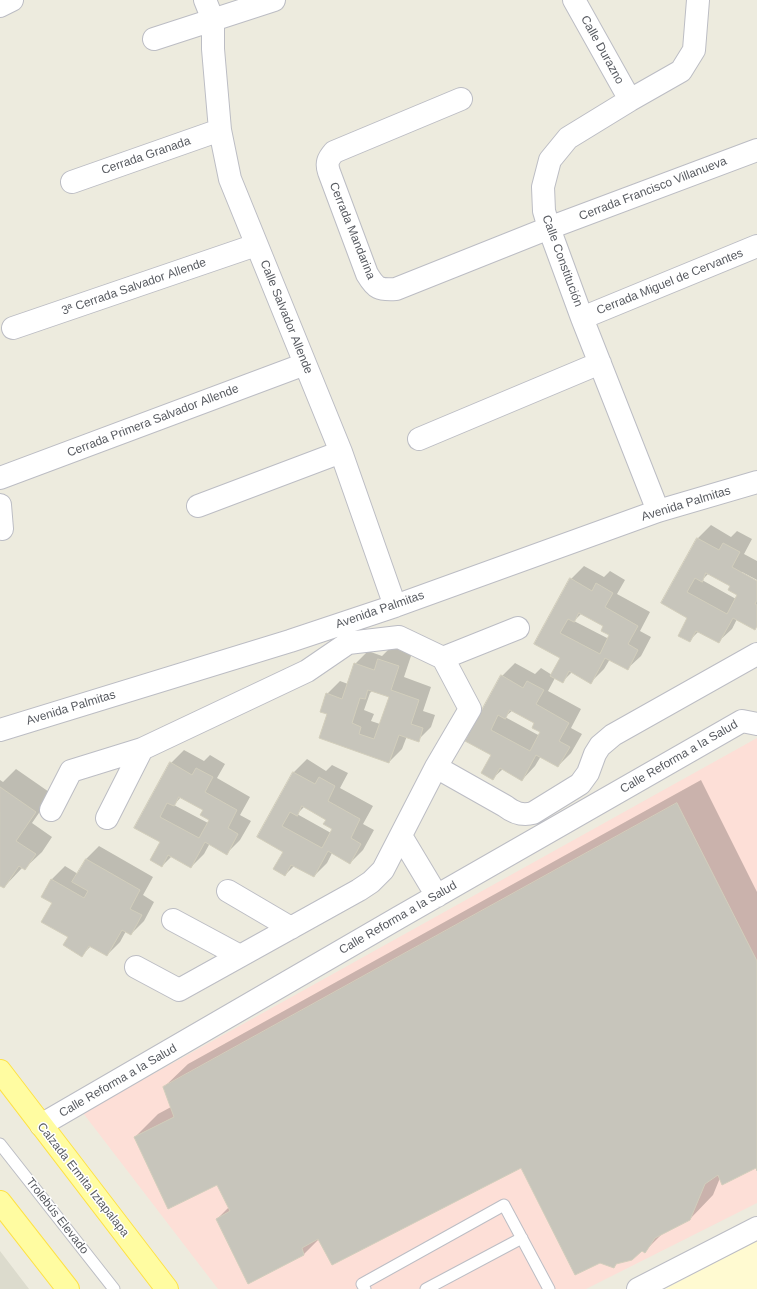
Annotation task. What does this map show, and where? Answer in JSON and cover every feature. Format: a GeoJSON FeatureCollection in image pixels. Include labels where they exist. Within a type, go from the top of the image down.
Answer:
{"type":"FeatureCollection","features":[{"type":"Feature","properties":{"kind":"main road","name":"Calzada Ermita Iztapalapa"},"geometry":{"type":"LineString","coordinates":[[0,1071],[167,1289]]}},
{"type":"Feature","properties":{"kind":"main road"},"geometry":{"type":"LineString","coordinates":[[0,1202],[68,1289]]}},
{"type":"Feature","properties":{"kind":"street"},"geometry":{"type":"LineString","coordinates":[[0,6],[12,0]]}},
{"type":"Feature","properties":{"kind":"street"},"geometry":{"type":"LineString","coordinates":[[205,0],[213,20]]}},
{"type":"Feature","properties":{"kind":"street"},"geometry":{"type":"LineString","coordinates":[[154,39],[274,0]]}},
{"type":"Feature","properties":{"kind":"street","name":"Calle Durazno"},"geometry":{"type":"LineString","coordinates":[[574,0],[630,100]]}},
{"type":"Feature","properties":{"kind":"street","name":"Calle Constitución"},"geometry":{"type":"LineString","coordinates":[[658,511],[582,318],[549,228],[544,211],[543,187],[550,160],[568,138],[681,71],[694,50],[698,0]]}},
{"type":"Feature","properties":{"kind":"street","name":"Calle Salvador Allende"},"geometry":{"type":"LineString","coordinates":[[213,20],[213,49],[220,130],[230,179],[341,452],[395,606]]}},
{"type":"Feature","properties":{"kind":"street","name":"Cerrada Mandarina"},"geometry":{"type":"LineString","coordinates":[[461,99],[334,152],[330,157],[327,164],[329,172],[367,274],[374,285],[384,290],[396,289],[549,228]]}},
{"type":"Feature","properties":{"kind":"street","name":"Cerrada Granada"},"geometry":{"type":"LineString","coordinates":[[72,182],[220,130]]}},
{"type":"Feature","properties":{"kind":"street","name":"Cerrada Francisco Villanueva"},"geometry":{"type":"LineString","coordinates":[[549,228],[757,150]]}},
{"type":"Feature","properties":{"kind":"street","name":"3ª Cerrada Salvador Allende"},"geometry":{"type":"LineString","coordinates":[[13,328],[256,245]]}},
{"type":"Feature","properties":{"kind":"street","name":"Cerrada Miguel de Cervantes"},"geometry":{"type":"LineString","coordinates":[[582,318],[757,246]]}},
{"type":"Feature","properties":{"kind":"street"},"geometry":{"type":"LineString","coordinates":[[419,439],[600,363]]}},
{"type":"Feature","properties":{"kind":"street","name":"Cerrada Primera Salvador Allende"},"geometry":{"type":"LineString","coordinates":[[0,478],[305,364]]}},
{"type":"Feature","properties":{"kind":"street"},"geometry":{"type":"LineString","coordinates":[[198,506],[341,452]]}},
{"type":"Feature","properties":{"kind":"street","name":"Avenida Palmitas"},"geometry":{"type":"LineString","coordinates":[[0,730],[290,642],[395,606],[658,511],[757,482]]}},
{"type":"Feature","properties":{"kind":"street"},"geometry":{"type":"LineString","coordinates":[[0,505],[2,529]]}},
{"type":"Feature","properties":{"kind":"street"},"geometry":{"type":"LineString","coordinates":[[443,658],[518,628]]}},
{"type":"Feature","properties":{"kind":"street"},"geometry":{"type":"LineString","coordinates":[[51,810],[71,771],[142,749],[307,671],[348,643],[399,637],[443,658],[470,709],[436,767],[383,870],[371,882],[359,890],[179,990],[136,967]]}},
{"type":"Feature","properties":{"kind":"street"},"geometry":{"type":"LineString","coordinates":[[436,767],[505,806],[511,811],[526,815],[533,813],[580,784],[588,773],[595,754],[600,746],[613,735],[757,654]]}},
{"type":"Feature","properties":{"kind":"street","name":"Calle Reforma a la Salud"},"geometry":{"type":"LineString","coordinates":[[41,1126],[742,721],[757,724]]}},
{"type":"Feature","properties":{"kind":"street"},"geometry":{"type":"LineString","coordinates":[[108,818],[142,749]]}},
{"type":"Feature","properties":{"kind":"street"},"geometry":{"type":"LineString","coordinates":[[401,836],[437,896]]}},
{"type":"Feature","properties":{"kind":"street"},"geometry":{"type":"LineString","coordinates":[[228,891],[291,928]]}},
{"type":"Feature","properties":{"kind":"street"},"geometry":{"type":"LineString","coordinates":[[174,920],[240,956]]}},
{"type":"Feature","properties":{"kind":"street"},"geometry":{"type":"LineString","coordinates":[[638,1289],[757,1228]]}},
{"type":"Feature","properties":{"kind":"lane","name":"Trolebús Elevado"},"geometry":{"type":"LineString","coordinates":[[0,1144],[114,1289]]}},
{"type":"Feature","properties":{"kind":"lane"},"geometry":{"type":"LineString","coordinates":[[365,1289],[362,1284],[504,1205],[549,1289]]}},
{"type":"Feature","properties":{"kind":"lane"},"geometry":{"type":"LineString","coordinates":[[426,1289],[522,1238]]}},
{"type":"Feature","properties":{"kind":"shaded area"},"geometry":{"type":"Polygon","coordinates":[[[757,738],[757,1203],[586,1289],[218,1289],[83,1113],[757,738]]]}},
{"type":"Feature","properties":{"kind":"shaded area"},"geometry":{"type":"Polygon","coordinates":[[[757,1241],[757,1289],[665,1289],[757,1241]]]}},
{"type":"Feature","properties":{"kind":"shaded area"},"geometry":{"type":"Polygon","coordinates":[[[0,1251],[29,1289],[0,1289],[0,1251]]]}},
{"type":"Feature","properties":{"kind":"building"},"geometry":{"type":"Polygon","coordinates":[[[697,538],[719,550],[723,543],[740,552],[732,567],[757,581],[757,600],[755,604],[757,605],[757,626],[755,630],[733,618],[719,643],[696,631],[690,642],[678,636],[687,618],[661,603],[697,538]],[[706,573],[702,582],[695,578],[687,592],[727,614],[737,595],[728,590],[730,586],[706,573]]]}},
{"type":"Feature","properties":{"kind":"building"},"geometry":{"type":"Polygon","coordinates":[[[570,578],[592,591],[596,583],[613,593],[605,607],[638,626],[628,644],[638,650],[628,670],[605,658],[591,684],[569,671],[563,683],[550,676],[560,658],[534,644],[570,578]],[[579,613],[574,622],[568,619],[560,633],[600,654],[609,635],[601,631],[603,626],[579,613]]]}},
{"type":"Feature","properties":{"kind":"building"},"geometry":{"type":"Polygon","coordinates":[[[378,659],[399,666],[391,690],[419,700],[411,724],[423,728],[419,742],[399,735],[389,763],[319,738],[327,714],[320,712],[326,693],[342,699],[354,663],[374,670],[378,659]],[[368,690],[365,699],[360,698],[352,723],[361,727],[359,734],[374,739],[389,697],[368,690]]]}},
{"type":"Feature","properties":{"kind":"building"},"geometry":{"type":"Polygon","coordinates":[[[501,675],[523,688],[527,681],[544,690],[536,704],[569,723],[559,741],[570,747],[558,767],[536,755],[522,781],[500,768],[493,780],[481,773],[491,755],[465,741],[501,675]],[[510,710],[505,719],[498,715],[491,730],[530,751],[540,732],[532,728],[534,723],[510,710]]]}},
{"type":"Feature","properties":{"kind":"building"},"geometry":{"type":"Polygon","coordinates":[[[170,762],[192,775],[196,768],[213,777],[205,792],[237,810],[228,828],[238,834],[227,855],[205,842],[191,868],[168,855],[162,867],[150,860],[160,842],[134,828],[170,762]],[[179,797],[174,806],[167,803],[160,817],[199,838],[209,820],[200,815],[203,810],[179,797]]]}},
{"type":"Feature","properties":{"kind":"building"},"geometry":{"type":"Polygon","coordinates":[[[293,772],[315,784],[319,777],[335,786],[328,801],[360,819],[351,838],[361,844],[350,864],[328,851],[314,877],[291,865],[285,876],[273,869],[283,852],[257,837],[293,772]],[[302,806],[297,816],[290,812],[282,826],[322,848],[332,829],[323,824],[326,820],[302,806]]]}},
{"type":"Feature","properties":{"kind":"building"},"geometry":{"type":"Polygon","coordinates":[[[0,787],[36,812],[16,841],[36,854],[25,870],[19,866],[4,888],[0,886],[0,787]]]}},
{"type":"Feature","properties":{"kind":"building"},"geometry":{"type":"Polygon","coordinates":[[[677,803],[757,961],[757,1171],[756,1168],[722,1185],[718,1175],[705,1184],[690,1220],[655,1238],[645,1253],[642,1251],[632,1260],[616,1264],[614,1268],[600,1263],[575,1275],[521,1168],[332,1265],[318,1239],[302,1248],[304,1255],[248,1284],[216,1219],[230,1211],[217,1185],[168,1209],[134,1137],[174,1117],[163,1087],[677,803]]]}},
{"type":"Feature","properties":{"kind":"building"},"geometry":{"type":"Polygon","coordinates":[[[86,859],[140,890],[130,909],[142,915],[131,935],[122,930],[107,956],[89,946],[82,957],[63,945],[68,937],[41,922],[52,903],[41,897],[51,879],[84,898],[88,891],[72,882],[86,859]]]}}]}
